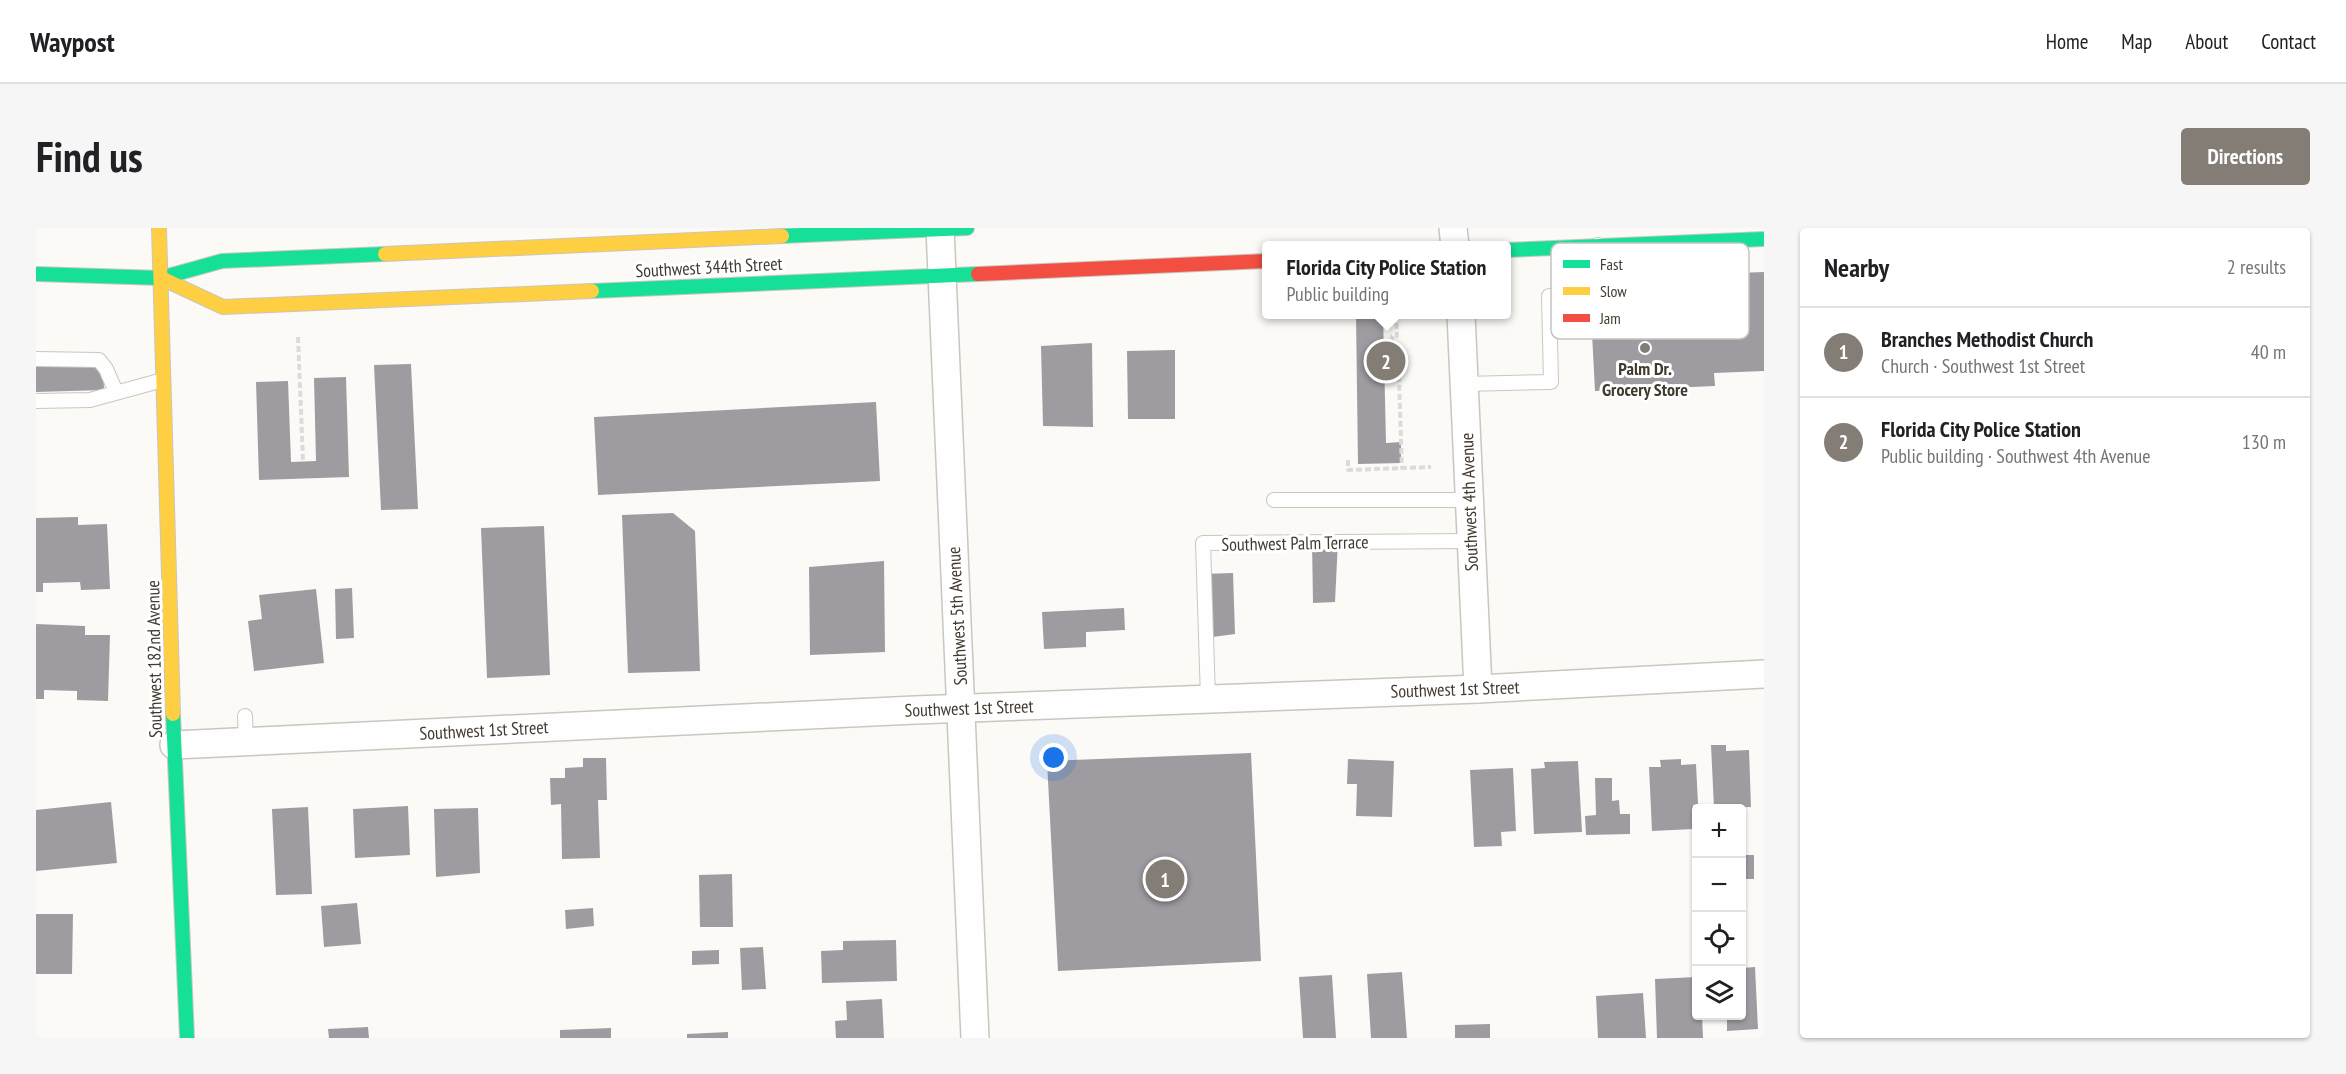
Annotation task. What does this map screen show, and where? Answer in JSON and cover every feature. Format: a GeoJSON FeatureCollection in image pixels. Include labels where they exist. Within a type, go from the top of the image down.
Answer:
{"type":"FeatureCollection","features":[{"type":"Feature","properties":{"kind":"main road","name":"Southwest 182nd Avenue"},"geometry":{"type":"LineString","coordinates":[[159,228],[174,745],[187,1038]]}},
{"type":"Feature","properties":{"kind":"main road","name":"Southwest 344th Street"},"geometry":{"type":"LineString","coordinates":[[36,274],[161,278],[222,261],[545,242],[967,228]]}},
{"type":"Feature","properties":{"kind":"main road"},"geometry":{"type":"LineString","coordinates":[[1661,243],[1764,239]]}},
{"type":"Feature","properties":{"kind":"main road"},"geometry":{"type":"LineString","coordinates":[[1511,250],[1551,248]]}},
{"type":"Feature","properties":{"kind":"main road","name":"Southwest 344th Street"},"geometry":{"type":"LineString","coordinates":[[161,278],[223,307],[1262,261]]}},
{"type":"Feature","properties":{"kind":"street","name":"Southwest 5th Avenue"},"geometry":{"type":"LineString","coordinates":[[940,229],[975,1038]]}},
{"type":"Feature","properties":{"kind":"street","name":"Southwest 4th Avenue"},"geometry":{"type":"LineString","coordinates":[[1461,319],[1478,689]]}},
{"type":"Feature","properties":{"kind":"street","name":"Southwest 1st Street"},"geometry":{"type":"LineString","coordinates":[[174,745],[245,729],[962,708],[1478,689],[1764,674]]}},
{"type":"Feature","properties":{"kind":"lane"},"geometry":{"type":"LineString","coordinates":[[1464,384],[1551,382],[1549,296],[1551,296]]}},
{"type":"Feature","properties":{"kind":"lane"},"geometry":{"type":"LineString","coordinates":[[36,359],[99,360],[106,369],[116,392]]}},
{"type":"Feature","properties":{"kind":"lane"},"geometry":{"type":"LineString","coordinates":[[36,401],[73,395],[90,400],[165,380]]}},
{"type":"Feature","properties":{"kind":"lane"},"geometry":{"type":"LineString","coordinates":[[1274,500],[1468,500]]}},
{"type":"Feature","properties":{"kind":"lane","name":"Southwest Palm Terrace"},"geometry":{"type":"LineString","coordinates":[[1208,699],[1203,543],[1470,541]]}},
{"type":"Feature","properties":{"kind":"path"},"geometry":{"type":"LineString","coordinates":[[1396,319],[1397,336],[1392,336],[1393,349],[1398,349],[1402,469]]}},
{"type":"Feature","properties":{"kind":"path"},"geometry":{"type":"LineString","coordinates":[[298,337],[303,460]]}},
{"type":"Feature","properties":{"kind":"path"},"geometry":{"type":"LineString","coordinates":[[1348,460],[1348,471],[1431,467]]}},
{"type":"Feature","properties":{"kind":"building"},"geometry":{"type":"Polygon","coordinates":[[[1764,272],[1764,371],[1714,373],[1715,386],[1595,391],[1592,339],[1749,339],[1749,273],[1764,272]]]}},
{"type":"Feature","properties":{"kind":"building"},"geometry":{"type":"Polygon","coordinates":[[[1356,319],[1383,319],[1386,443],[1401,442],[1401,463],[1358,464],[1356,319]]]}},
{"type":"Feature","properties":{"kind":"building"},"geometry":{"type":"Polygon","coordinates":[[[1092,343],[1093,427],[1043,426],[1041,346],[1092,343]]]}},
{"type":"Feature","properties":{"kind":"building"},"geometry":{"type":"Polygon","coordinates":[[[1175,350],[1175,419],[1128,419],[1127,351],[1175,350]]]}},
{"type":"Feature","properties":{"kind":"building"},"geometry":{"type":"Polygon","coordinates":[[[103,361],[104,390],[36,392],[36,363],[103,361]]]}},
{"type":"Feature","properties":{"kind":"building"},"geometry":{"type":"Polygon","coordinates":[[[411,364],[418,509],[381,510],[374,365],[411,364]]]}},
{"type":"Feature","properties":{"kind":"building"},"geometry":{"type":"Polygon","coordinates":[[[346,377],[349,477],[259,480],[256,382],[288,381],[291,462],[316,461],[314,378],[346,377]]]}},
{"type":"Feature","properties":{"kind":"building"},"geometry":{"type":"Polygon","coordinates":[[[876,402],[880,481],[598,495],[594,417],[876,402]]]}},
{"type":"Feature","properties":{"kind":"building"},"geometry":{"type":"Polygon","coordinates":[[[673,513],[695,531],[700,671],[628,673],[622,515],[673,513]]]}},
{"type":"Feature","properties":{"kind":"building"},"geometry":{"type":"Polygon","coordinates":[[[78,517],[78,525],[107,524],[110,589],[81,590],[80,582],[43,583],[43,592],[36,592],[36,518],[78,517]]]}},
{"type":"Feature","properties":{"kind":"building"},"geometry":{"type":"Polygon","coordinates":[[[544,526],[550,675],[487,678],[481,528],[544,526]]]}},
{"type":"Feature","properties":{"kind":"building"},"geometry":{"type":"Polygon","coordinates":[[[1338,540],[1335,602],[1313,603],[1312,541],[1338,540]]]}},
{"type":"Feature","properties":{"kind":"building"},"geometry":{"type":"Polygon","coordinates":[[[884,561],[885,652],[810,655],[809,567],[884,561]]]}},
{"type":"Feature","properties":{"kind":"building"},"geometry":{"type":"Polygon","coordinates":[[[1233,573],[1235,634],[1205,638],[1202,574],[1233,573]]]}},
{"type":"Feature","properties":{"kind":"building"},"geometry":{"type":"Polygon","coordinates":[[[352,588],[354,638],[336,639],[335,589],[352,588]]]}},
{"type":"Feature","properties":{"kind":"building"},"geometry":{"type":"Polygon","coordinates":[[[316,589],[324,663],[254,671],[248,621],[262,619],[259,595],[316,589]]]}},
{"type":"Feature","properties":{"kind":"building"},"geometry":{"type":"Polygon","coordinates":[[[1124,608],[1125,630],[1086,632],[1086,647],[1044,649],[1042,612],[1124,608]]]}},
{"type":"Feature","properties":{"kind":"building"},"geometry":{"type":"Polygon","coordinates":[[[36,624],[85,626],[85,635],[110,635],[108,701],[77,700],[77,691],[44,690],[44,699],[36,699],[36,624]]]}},
{"type":"Feature","properties":{"kind":"building"},"geometry":{"type":"Polygon","coordinates":[[[1711,745],[1726,745],[1726,751],[1749,750],[1751,807],[1746,807],[1746,804],[1714,804],[1711,745]]]}},
{"type":"Feature","properties":{"kind":"building"},"geometry":{"type":"Polygon","coordinates":[[[1251,753],[1261,961],[1058,971],[1047,761],[1251,753]]]}},
{"type":"Feature","properties":{"kind":"building"},"geometry":{"type":"Polygon","coordinates":[[[583,758],[606,758],[607,800],[598,800],[600,858],[562,859],[561,804],[551,805],[550,778],[565,778],[565,768],[583,767],[583,758]]]}},
{"type":"Feature","properties":{"kind":"building"},"geometry":{"type":"Polygon","coordinates":[[[1348,759],[1394,761],[1392,817],[1356,816],[1357,784],[1347,784],[1348,759]]]}},
{"type":"Feature","properties":{"kind":"building"},"geometry":{"type":"Polygon","coordinates":[[[1681,759],[1681,765],[1696,764],[1698,804],[1692,804],[1692,829],[1652,831],[1649,767],[1661,767],[1660,760],[1681,759]]]}},
{"type":"Feature","properties":{"kind":"building"},"geometry":{"type":"Polygon","coordinates":[[[1578,761],[1582,832],[1534,834],[1531,769],[1545,768],[1544,762],[1578,761]]]}},
{"type":"Feature","properties":{"kind":"building"},"geometry":{"type":"Polygon","coordinates":[[[1513,768],[1516,831],[1501,832],[1502,846],[1474,847],[1470,770],[1513,768]]]}},
{"type":"Feature","properties":{"kind":"building"},"geometry":{"type":"Polygon","coordinates":[[[1595,778],[1612,778],[1612,801],[1619,800],[1620,814],[1630,814],[1630,834],[1586,835],[1585,816],[1596,815],[1595,778]]]}},
{"type":"Feature","properties":{"kind":"building"},"geometry":{"type":"Polygon","coordinates":[[[111,802],[117,863],[36,871],[36,810],[111,802]]]}},
{"type":"Feature","properties":{"kind":"building"},"geometry":{"type":"Polygon","coordinates":[[[408,806],[410,855],[355,858],[353,809],[408,806]]]}},
{"type":"Feature","properties":{"kind":"building"},"geometry":{"type":"Polygon","coordinates":[[[308,807],[312,894],[276,895],[272,809],[308,807]]]}},
{"type":"Feature","properties":{"kind":"building"},"geometry":{"type":"Polygon","coordinates":[[[478,808],[480,873],[436,877],[434,809],[478,808]]]}},
{"type":"Feature","properties":{"kind":"building"},"geometry":{"type":"Polygon","coordinates":[[[1746,855],[1754,855],[1754,879],[1746,879],[1746,855]]]}},
{"type":"Feature","properties":{"kind":"building"},"geometry":{"type":"Polygon","coordinates":[[[732,874],[733,927],[700,927],[699,875],[732,874]]]}},
{"type":"Feature","properties":{"kind":"building"},"geometry":{"type":"Polygon","coordinates":[[[357,903],[361,944],[324,947],[321,906],[357,903]]]}},
{"type":"Feature","properties":{"kind":"building"},"geometry":{"type":"Polygon","coordinates":[[[593,908],[594,926],[566,929],[565,910],[593,908]]]}},
{"type":"Feature","properties":{"kind":"building"},"geometry":{"type":"Polygon","coordinates":[[[36,914],[73,914],[72,974],[36,974],[36,914]]]}},
{"type":"Feature","properties":{"kind":"building"},"geometry":{"type":"Polygon","coordinates":[[[896,940],[897,981],[822,983],[821,951],[843,950],[843,941],[896,940]]]}},
{"type":"Feature","properties":{"kind":"building"},"geometry":{"type":"Polygon","coordinates":[[[763,947],[766,989],[742,990],[740,948],[763,947]]]}},
{"type":"Feature","properties":{"kind":"building"},"geometry":{"type":"Polygon","coordinates":[[[719,950],[719,964],[692,965],[692,951],[719,950]]]}},
{"type":"Feature","properties":{"kind":"building"},"geometry":{"type":"Polygon","coordinates":[[[1755,967],[1758,1029],[1727,1031],[1727,1020],[1746,1020],[1746,968],[1755,967]]]}},
{"type":"Feature","properties":{"kind":"building"},"geometry":{"type":"Polygon","coordinates":[[[1402,972],[1407,1038],[1371,1038],[1367,974],[1402,972]]]}},
{"type":"Feature","properties":{"kind":"building"},"geometry":{"type":"Polygon","coordinates":[[[1332,975],[1336,1038],[1303,1038],[1299,977],[1332,975]]]}},
{"type":"Feature","properties":{"kind":"building"},"geometry":{"type":"Polygon","coordinates":[[[1692,977],[1692,1020],[1702,1020],[1703,1038],[1657,1038],[1655,979],[1692,977]]]}},
{"type":"Feature","properties":{"kind":"building"},"geometry":{"type":"Polygon","coordinates":[[[1643,993],[1646,1038],[1598,1038],[1596,996],[1643,993]]]}},
{"type":"Feature","properties":{"kind":"building"},"geometry":{"type":"Polygon","coordinates":[[[882,999],[884,1038],[836,1038],[835,1021],[847,1020],[846,1001],[882,999]]]}},
{"type":"Feature","properties":{"kind":"building"},"geometry":{"type":"Polygon","coordinates":[[[1490,1024],[1490,1038],[1455,1038],[1455,1025],[1490,1024]]]}},
{"type":"Feature","properties":{"kind":"building"},"geometry":{"type":"Polygon","coordinates":[[[368,1027],[369,1038],[329,1038],[328,1029],[368,1027]]]}},
{"type":"Feature","properties":{"kind":"building"},"geometry":{"type":"Polygon","coordinates":[[[611,1028],[611,1038],[560,1038],[560,1030],[611,1028]]]}},
{"type":"Feature","properties":{"kind":"building"},"geometry":{"type":"Polygon","coordinates":[[[728,1032],[728,1038],[687,1038],[687,1034],[728,1032]]]}},
{"type":"Feature","properties":{"kind":"traffic: fast"},"geometry":{"type":"LineString","coordinates":[[782,236],[967,228]]}},
{"type":"Feature","properties":{"kind":"traffic: fast"},"geometry":{"type":"LineString","coordinates":[[1670,243],[1764,239]]}},
{"type":"Feature","properties":{"kind":"traffic: fast"},"geometry":{"type":"LineString","coordinates":[[1511,250],[1551,248]]}},
{"type":"Feature","properties":{"kind":"traffic: fast"},"geometry":{"type":"LineString","coordinates":[[36,274],[161,278],[222,261],[385,254]]}},
{"type":"Feature","properties":{"kind":"traffic: fast"},"geometry":{"type":"LineString","coordinates":[[592,291],[978,274]]}},
{"type":"Feature","properties":{"kind":"traffic: fast"},"geometry":{"type":"LineString","coordinates":[[173,714],[187,1038]]}},
{"type":"Feature","properties":{"kind":"traffic: slow"},"geometry":{"type":"LineString","coordinates":[[159,228],[173,714]]}},
{"type":"Feature","properties":{"kind":"traffic: slow"},"geometry":{"type":"LineString","coordinates":[[385,254],[782,236]]}},
{"type":"Feature","properties":{"kind":"traffic: slow"},"geometry":{"type":"LineString","coordinates":[[161,278],[223,307],[592,291]]}},
{"type":"Feature","properties":{"kind":"traffic: jam"},"geometry":{"type":"LineString","coordinates":[[978,274],[1262,261]]}},
{"type":"Feature","properties":{"kind":"place","name":"Palm Dr. Grocery Store"},"geometry":{"type":"Point","coordinates":[1645,348]}},
{"type":"Feature","properties":{"kind":"place","name":"Florida City Police Station"},"geometry":{"type":"Point","coordinates":[1386,361]}},
{"type":"Feature","properties":{"kind":"place","name":"Branches Methodist Church"},"geometry":{"type":"Point","coordinates":[1165,879]}}]}
